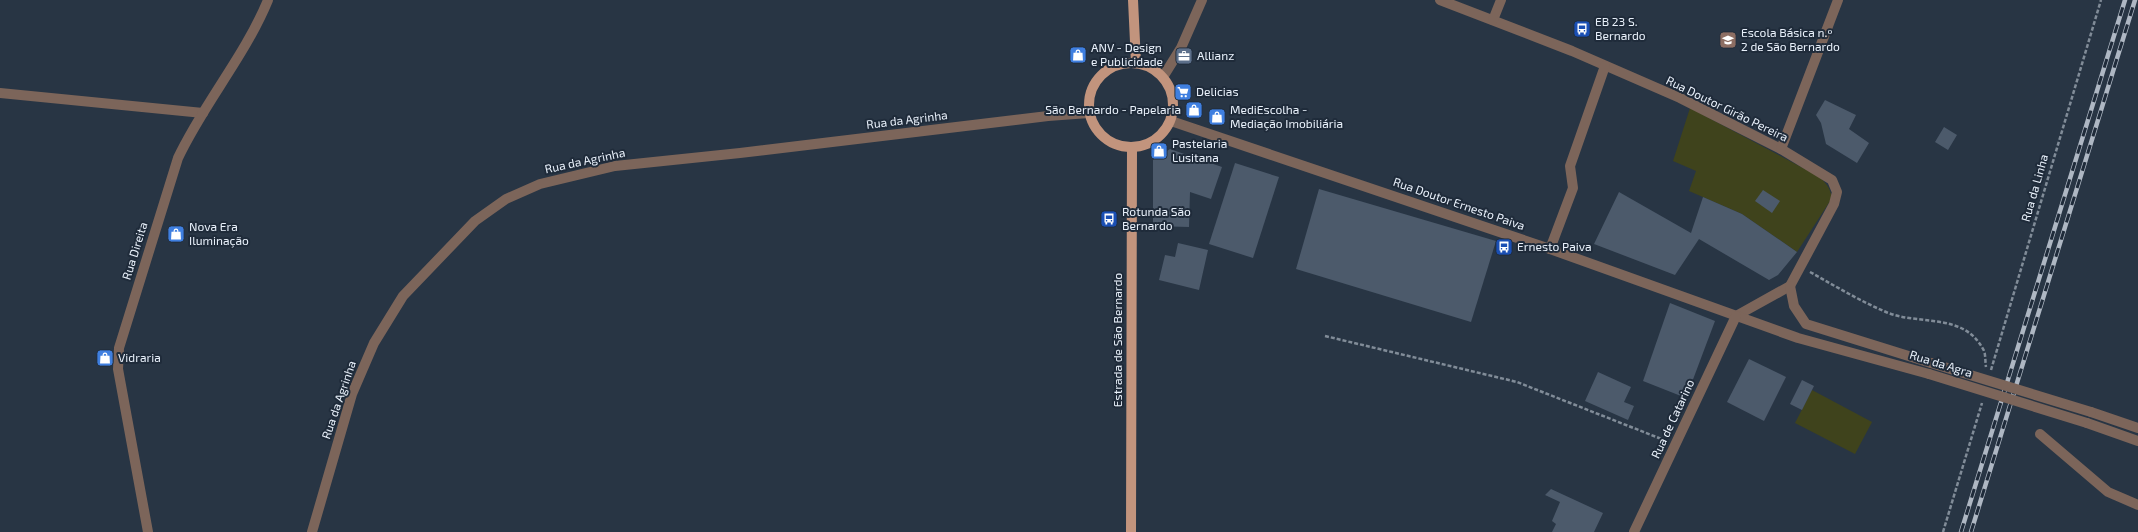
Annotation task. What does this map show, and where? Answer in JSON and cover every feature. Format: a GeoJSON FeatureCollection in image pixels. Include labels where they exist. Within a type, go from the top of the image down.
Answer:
{"type":"FeatureCollection","features":[{"type":"Feature","properties":{"kind":"main road"},"geometry":{"type":"LineString","coordinates":[[1133,0],[1136,63]]}},
{"type":"Feature","properties":{"kind":"main road"},"geometry":{"type":"LineString","coordinates":[[1136,63],[1150,68],[1163,77],[1170,86],[1174,110],[1171,121],[1165,132],[1156,141],[1144,146],[1132,148],[1120,147],[1109,142],[1100,134],[1093,124],[1089,113],[1089,100],[1093,87],[1100,77],[1110,68],[1122,64],[1136,63]]}},
{"type":"Feature","properties":{"kind":"main road","name":"Estrada de São Bernardo"},"geometry":{"type":"LineString","coordinates":[[1130,532],[1132,148]]}},
{"type":"Feature","properties":{"kind":"street","name":"Rua Direita"},"geometry":{"type":"LineString","coordinates":[[148,532],[117,359],[154,232],[178,158],[189,136],[258,24],[268,0]]}},
{"type":"Feature","properties":{"kind":"street"},"geometry":{"type":"LineString","coordinates":[[1163,77],[1181,48],[1202,0]]}},
{"type":"Feature","properties":{"kind":"street","name":"Rua Doutor Girão Pereira"},"geometry":{"type":"LineString","coordinates":[[1440,0],[1493,20],[1680,98],[1781,149],[1832,180],[1837,192],[1834,204],[1790,286]]}},
{"type":"Feature","properties":{"kind":"street"},"geometry":{"type":"LineString","coordinates":[[1493,20],[1501,0]]}},
{"type":"Feature","properties":{"kind":"street"},"geometry":{"type":"LineString","coordinates":[[1781,149],[1838,0]]}},
{"type":"Feature","properties":{"kind":"street"},"geometry":{"type":"LineString","coordinates":[[1550,249],[1573,188],[1570,166],[1605,66]]}},
{"type":"Feature","properties":{"kind":"street"},"geometry":{"type":"LineString","coordinates":[[0,93],[203,113]]}},
{"type":"Feature","properties":{"kind":"street","name":"Rua da Agrinha"},"geometry":{"type":"LineString","coordinates":[[312,532],[352,394],[374,343],[403,296],[476,221],[506,199],[540,184],[615,166],[740,153],[1048,116],[1089,113]]}},
{"type":"Feature","properties":{"kind":"street","name":"Rua Doutor Ernesto Paiva"},"geometry":{"type":"LineString","coordinates":[[1171,121],[1550,249],[1736,316]]}},
{"type":"Feature","properties":{"kind":"street"},"geometry":{"type":"LineString","coordinates":[[1736,316],[1790,286]]}},
{"type":"Feature","properties":{"kind":"street","name":"Rua da Agra"},"geometry":{"type":"LineString","coordinates":[[1790,286],[1794,306],[1806,324],[2091,412],[2138,428]]}},
{"type":"Feature","properties":{"kind":"street","name":"Rua da Agra"},"geometry":{"type":"LineString","coordinates":[[1736,316],[1798,338],[1929,374],[2088,423],[2138,441]]}},
{"type":"Feature","properties":{"kind":"street","name":"Rua de Catarino"},"geometry":{"type":"LineString","coordinates":[[1634,532],[1736,316]]}},
{"type":"Feature","properties":{"kind":"street"},"geometry":{"type":"LineString","coordinates":[[2040,434],[2108,492],[2138,505]]}},
{"type":"Feature","properties":{"kind":"path","name":"Rua da Linha"},"geometry":{"type":"LineString","coordinates":[[1990,374],[2101,0]]}},
{"type":"Feature","properties":{"kind":"path"},"geometry":{"type":"LineString","coordinates":[[1325,336],[1517,382],[1675,445]]}},
{"type":"Feature","properties":{"kind":"green space"},"geometry":{"type":"Polygon","coordinates":[[[1690,108],[1818,176],[1827,186],[1832,198],[1797,252],[1742,214],[1689,191],[1696,171],[1673,161],[1690,108]]]}},
{"type":"Feature","properties":{"kind":"green space"},"geometry":{"type":"Polygon","coordinates":[[[1812,390],[1872,422],[1855,454],[1795,423],[1812,390]]]}},
{"type":"Feature","properties":{"kind":"building"},"geometry":{"type":"Polygon","coordinates":[[[1825,100],[1856,115],[1849,129],[1869,143],[1857,163],[1826,144],[1821,123],[1816,115],[1825,100]]]}},
{"type":"Feature","properties":{"kind":"building"},"geometry":{"type":"Polygon","coordinates":[[[1944,127],[1957,135],[1948,150],[1935,142],[1944,127]]]}},
{"type":"Feature","properties":{"kind":"building"},"geometry":{"type":"Polygon","coordinates":[[[1170,149],[1222,167],[1211,199],[1190,192],[1189,227],[1153,226],[1153,160],[1170,149]]]}},
{"type":"Feature","properties":{"kind":"building"},"geometry":{"type":"Polygon","coordinates":[[[1235,163],[1279,177],[1253,258],[1209,244],[1235,163]]]}},
{"type":"Feature","properties":{"kind":"building"},"geometry":{"type":"Polygon","coordinates":[[[1319,189],[1496,241],[1471,322],[1296,269],[1319,189]]]}},
{"type":"Feature","properties":{"kind":"building"},"geometry":{"type":"Polygon","coordinates":[[[1763,190],[1780,201],[1772,213],[1755,201],[1763,190]]]}},
{"type":"Feature","properties":{"kind":"building"},"geometry":{"type":"Polygon","coordinates":[[[1619,192],[1691,233],[1703,197],[1742,214],[1797,252],[1778,275],[1769,280],[1699,239],[1675,275],[1594,244],[1619,192]]]}},
{"type":"Feature","properties":{"kind":"building"},"geometry":{"type":"Polygon","coordinates":[[[1178,243],[1208,250],[1199,290],[1159,280],[1165,255],[1175,257],[1178,243]]]}},
{"type":"Feature","properties":{"kind":"building"},"geometry":{"type":"Polygon","coordinates":[[[1670,303],[1715,321],[1686,398],[1643,381],[1670,303]]]}},
{"type":"Feature","properties":{"kind":"building"},"geometry":{"type":"Polygon","coordinates":[[[1749,359],[1786,377],[1764,421],[1727,402],[1749,359]]]}},
{"type":"Feature","properties":{"kind":"building"},"geometry":{"type":"Polygon","coordinates":[[[1598,372],[1631,387],[1624,402],[1634,406],[1628,420],[1585,401],[1598,372]]]}},
{"type":"Feature","properties":{"kind":"building"},"geometry":{"type":"Polygon","coordinates":[[[1802,380],[1814,386],[1802,410],[1790,404],[1802,380]]]}},
{"type":"Feature","properties":{"kind":"building"},"geometry":{"type":"Polygon","coordinates":[[[1551,489],[1603,513],[1594,532],[1552,532],[1556,524],[1552,521],[1560,502],[1545,495],[1551,489]]]}},
{"type":"Feature","properties":{"kind":"railway"},"geometry":{"type":"LineString","coordinates":[[1961,532],[2125,0]]}},
{"type":"Feature","properties":{"kind":"railway"},"geometry":{"type":"LineString","coordinates":[[1971,532],[2135,0]]}},
{"type":"Feature","properties":{"kind":"place","name":"EB 23 S. Bernardo"},"geometry":{"type":"Point","coordinates":[1582,29]}},
{"type":"Feature","properties":{"kind":"place","name":"Escola Básica n.º 2 de São Bernardo"},"geometry":{"type":"Point","coordinates":[1728,40]}},
{"type":"Feature","properties":{"kind":"place","name":"ANV - Design e Publicidade"},"geometry":{"type":"Point","coordinates":[1078,55]}},
{"type":"Feature","properties":{"kind":"place","name":"Allianz"},"geometry":{"type":"Point","coordinates":[1184,56]}},
{"type":"Feature","properties":{"kind":"place","name":"Delicias"},"geometry":{"type":"Point","coordinates":[1183,92]}},
{"type":"Feature","properties":{"kind":"place","name":"São Bernardo - Papelaria"},"geometry":{"type":"Point","coordinates":[1194,110]}},
{"type":"Feature","properties":{"kind":"place","name":"MediEscolha - Mediação Imobiliária"},"geometry":{"type":"Point","coordinates":[1217,117]}},
{"type":"Feature","properties":{"kind":"place","name":"Pastelaria Lusitana"},"geometry":{"type":"Point","coordinates":[1159,151]}},
{"type":"Feature","properties":{"kind":"place","name":"Rotunda São Bernardo"},"geometry":{"type":"Point","coordinates":[1109,219]}},
{"type":"Feature","properties":{"kind":"place","name":"Nova Era Iluminação"},"geometry":{"type":"Point","coordinates":[176,234]}},
{"type":"Feature","properties":{"kind":"place","name":"Ernesto Paiva"},"geometry":{"type":"Point","coordinates":[1504,247]}},
{"type":"Feature","properties":{"kind":"place","name":"Vidraria"},"geometry":{"type":"Point","coordinates":[105,358]}}]}
